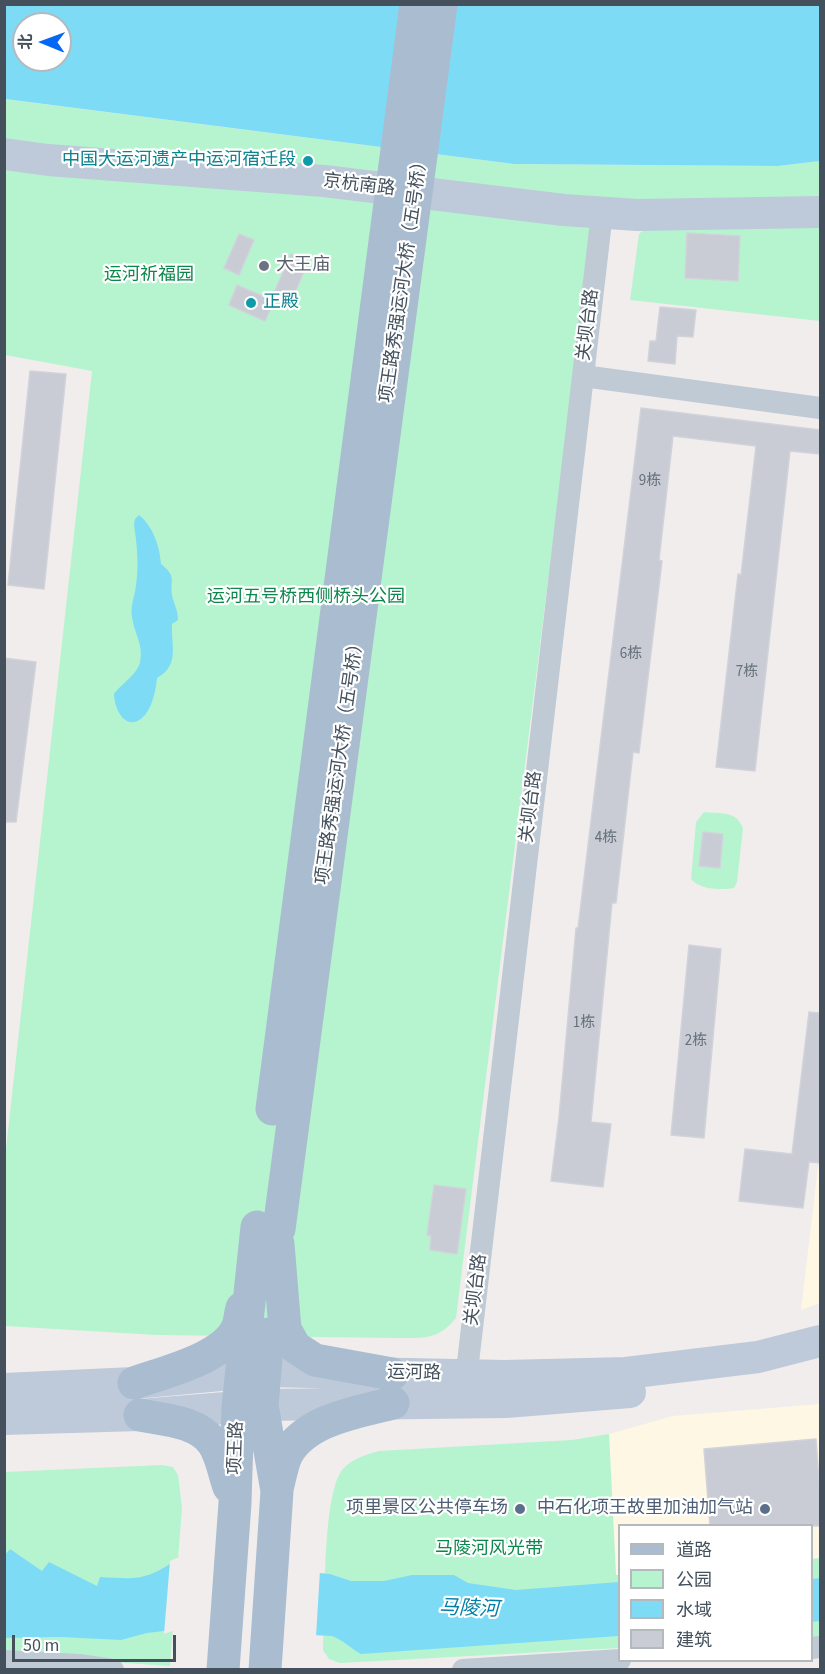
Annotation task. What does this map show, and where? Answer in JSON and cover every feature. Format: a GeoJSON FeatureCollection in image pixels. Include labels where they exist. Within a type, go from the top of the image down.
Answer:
{"type":"FeatureCollection","features":[{"type":"Feature","properties":{"kind":"main road","name":"项王路秀强运河大桥（五号桥）"},"geometry":{"type":"LineString","coordinates":[[267,1236],[416,4]]}},
{"type":"Feature","properties":{"kind":"main road","name":"项王路秀强运河大桥（五号桥）"},"geometry":{"type":"LineString","coordinates":[[267,1236],[441,4]]}},
{"type":"Feature","properties":{"kind":"main road","name":"项王路"},"geometry":{"type":"LineString","coordinates":[[223,1670],[235,1503],[250,1406],[267,1236]]}},
{"type":"Feature","properties":{"kind":"main road"},"geometry":{"type":"LineString","coordinates":[[134,1383],[211,1354],[227,1342],[238,1327],[267,1236]]}},
{"type":"Feature","properties":{"kind":"main road"},"geometry":{"type":"LineString","coordinates":[[267,1236],[285,1329],[295,1347],[315,1360],[393,1388]]}},
{"type":"Feature","properties":{"kind":"main road"},"geometry":{"type":"LineString","coordinates":[[277,1491],[286,1455],[296,1442],[308,1432],[393,1388]]}},
{"type":"Feature","properties":{"kind":"main road","name":"项王路"},"geometry":{"type":"LineString","coordinates":[[250,1406],[277,1491],[265,1670]]}},
{"type":"Feature","properties":{"kind":"main road"},"geometry":{"type":"LineString","coordinates":[[140,1415],[201,1430],[214,1444],[235,1503]]}},
{"type":"Feature","properties":{"kind":"street","name":"京杭南路"},"geometry":{"type":"LineString","coordinates":[[4,154],[48,160],[324,181],[602,213],[637,215],[820,212]]}},
{"type":"Feature","properties":{"kind":"street","name":"关坝台路"},"geometry":{"type":"LineString","coordinates":[[465,1389],[602,213]]}},
{"type":"Feature","properties":{"kind":"street"},"geometry":{"type":"LineString","coordinates":[[582,376],[820,408]]}},
{"type":"Feature","properties":{"kind":"street","name":"运河路"},"geometry":{"type":"LineString","coordinates":[[4,1389],[134,1383],[252,1372],[393,1388],[465,1389],[666,1369],[758,1357],[820,1341]]}},
{"type":"Feature","properties":{"kind":"street","name":"运河路"},"geometry":{"type":"LineString","coordinates":[[465,1389],[506,1402],[601,1395],[718,1383],[783,1372],[820,1362]]}},
{"type":"Feature","properties":{"kind":"street","name":"运河路"},"geometry":{"type":"LineString","coordinates":[[4,1419],[140,1415],[250,1406],[393,1388]]}},
{"type":"Feature","properties":{"kind":"street"},"geometry":{"type":"LineString","coordinates":[[463,1670],[618,1660]]}},
{"type":"Feature","properties":{"kind":"street"},"geometry":{"type":"LineString","coordinates":[[4,1661],[79,1665],[112,1670]]}},
{"type":"Feature","properties":{"kind":"shaded area"},"geometry":{"type":"Polygon","coordinates":[[[818,1167],[820,1167],[820,1303],[801,1310],[818,1167]]]}},
{"type":"Feature","properties":{"kind":"shaded area"},"geometry":{"type":"Polygon","coordinates":[[[820,1404],[820,1558],[813,1559],[813,1524],[618,1524],[618,1575],[616,1576],[609,1434],[673,1416],[820,1404]]]}},
{"type":"Feature","properties":{"kind":"green space"},"geometry":{"type":"Polygon","coordinates":[[[4,99],[514,164],[778,166],[820,161],[820,201],[634,203],[5,141],[4,99]]]}},
{"type":"Feature","properties":{"kind":"green space","name":"运河五号桥西侧桥头公园"},"geometry":{"type":"Polygon","coordinates":[[[4,163],[552,215],[592,228],[456,1318],[437,1334],[407,1338],[156,1335],[5,1326],[5,1158],[92,371],[5,355],[4,163]]]}},
{"type":"Feature","properties":{"kind":"green space"},"geometry":{"type":"Polygon","coordinates":[[[820,221],[820,321],[630,300],[639,234],[651,223],[820,221]]]}},
{"type":"Feature","properties":{"kind":"green space"},"geometry":{"type":"Polygon","coordinates":[[[704,812],[732,816],[740,822],[743,828],[737,882],[734,888],[705,887],[691,879],[696,822],[704,812]]]}},
{"type":"Feature","properties":{"kind":"green space","name":"马陵河风光带"},"geometry":{"type":"Polygon","coordinates":[[[609,1434],[616,1575],[618,1575],[618,1648],[340,1663],[329,1659],[323,1650],[328,1529],[331,1504],[342,1470],[354,1460],[379,1451],[572,1440],[609,1434]]]}},
{"type":"Feature","properties":{"kind":"green space"},"geometry":{"type":"Polygon","coordinates":[[[162,1465],[173,1467],[178,1475],[182,1507],[170,1666],[5,1655],[4,1472],[162,1465]]]}},
{"type":"Feature","properties":{"kind":"green space"},"geometry":{"type":"Polygon","coordinates":[[[820,1558],[820,1637],[813,1637],[813,1559],[820,1558]]]}},
{"type":"Feature","properties":{"kind":"water"},"geometry":{"type":"Polygon","coordinates":[[[5,5],[820,5],[820,161],[778,166],[514,164],[5,99],[5,5]]]}},
{"type":"Feature","properties":{"kind":"water"},"geometry":{"type":"Polygon","coordinates":[[[139,515],[152,531],[161,564],[171,575],[172,595],[178,620],[172,624],[172,661],[164,673],[157,678],[153,700],[148,710],[136,722],[130,722],[118,711],[114,694],[136,671],[141,656],[132,613],[137,570],[134,525],[139,515]]]}},
{"type":"Feature","properties":{"kind":"water","name":"马陵河"},"geometry":{"type":"Polygon","coordinates":[[[10,1549],[42,1571],[49,1562],[97,1586],[100,1577],[140,1577],[156,1572],[176,1560],[330,1574],[351,1581],[384,1581],[412,1575],[454,1575],[468,1583],[516,1590],[618,1582],[618,1636],[361,1654],[332,1636],[171,1628],[121,1640],[60,1637],[5,1638],[4,1556],[10,1549]]]}},
{"type":"Feature","properties":{"kind":"water"},"geometry":{"type":"Polygon","coordinates":[[[820,1578],[820,1621],[813,1622],[813,1579],[820,1578]]]}},
{"type":"Feature","properties":{"kind":"pier"},"geometry":{"type":"Polygon","coordinates":[[[177,1558],[320,1570],[316,1637],[172,1631],[164,1634],[170,1561],[177,1558]]]}},
{"type":"Feature","properties":{"kind":"building"},"geometry":{"type":"Polygon","coordinates":[[[687,233],[740,236],[738,281],[685,278],[687,233]]]}},
{"type":"Feature","properties":{"kind":"building"},"geometry":{"type":"Polygon","coordinates":[[[239,234],[254,240],[239,275],[224,268],[239,234]]]}},
{"type":"Feature","properties":{"kind":"building"},"geometry":{"type":"Polygon","coordinates":[[[291,254],[308,262],[291,302],[273,295],[291,254]]]}},
{"type":"Feature","properties":{"kind":"building","name":"正殿"},"geometry":{"type":"Polygon","coordinates":[[[237,285],[274,301],[265,321],[229,305],[237,285]]]}},
{"type":"Feature","properties":{"kind":"building"},"geometry":{"type":"Polygon","coordinates":[[[660,307],[696,310],[693,337],[677,336],[675,364],[648,361],[650,341],[656,341],[660,307]]]}},
{"type":"Feature","properties":{"kind":"building"},"geometry":{"type":"Polygon","coordinates":[[[30,371],[66,374],[44,589],[8,585],[30,371]]]}},
{"type":"Feature","properties":{"kind":"building"},"geometry":{"type":"Polygon","coordinates":[[[641,408],[820,430],[820,454],[790,451],[755,771],[716,767],[738,574],[741,575],[756,446],[673,436],[659,560],[662,561],[639,753],[633,752],[616,903],[612,903],[591,1122],[611,1124],[603,1187],[551,1181],[576,928],[578,928],[641,408]]]}},
{"type":"Feature","properties":{"kind":"building"},"geometry":{"type":"Polygon","coordinates":[[[4,658],[36,662],[16,822],[4,822],[4,658]]]}},
{"type":"Feature","properties":{"kind":"building"},"geometry":{"type":"Polygon","coordinates":[[[703,832],[723,834],[720,868],[699,866],[703,832]]]}},
{"type":"Feature","properties":{"kind":"building"},"geometry":{"type":"Polygon","coordinates":[[[689,945],[721,949],[704,1138],[671,1135],[689,945]]]}},
{"type":"Feature","properties":{"kind":"building"},"geometry":{"type":"Polygon","coordinates":[[[809,1012],[820,1013],[820,1163],[809,1162],[803,1208],[739,1201],[745,1149],[792,1154],[809,1012]]]}},
{"type":"Feature","properties":{"kind":"building"},"geometry":{"type":"Polygon","coordinates":[[[434,1185],[466,1189],[457,1254],[430,1250],[431,1236],[427,1235],[434,1185]]]}},
{"type":"Feature","properties":{"kind":"building","name":"中石化项王故里加油加气站"},"geometry":{"type":"Polygon","coordinates":[[[816,1439],[820,1526],[813,1526],[813,1524],[710,1524],[704,1449],[816,1439]]]}},
{"type":"Feature","properties":{"kind":"place","name":"中国大运河遗产中运河宿迁段"},"geometry":{"type":"Point","coordinates":[308,161]}},
{"type":"Feature","properties":{"kind":"place","name":"大王庙"},"geometry":{"type":"Point","coordinates":[264,266]}},
{"type":"Feature","properties":{"kind":"place","name":"正殿"},"geometry":{"type":"Point","coordinates":[251,303]}},
{"type":"Feature","properties":{"kind":"place","name":"项里景区公共停车场"},"geometry":{"type":"Point","coordinates":[520,1509]}},
{"type":"Feature","properties":{"kind":"place","name":"中石化项王故里加油加气站"},"geometry":{"type":"Point","coordinates":[765,1509]}},
{"type":"Feature","properties":{"kind":"park label","name":"运河祈福园"},"geometry":{"type":"Point","coordinates":[149,276]}}]}
